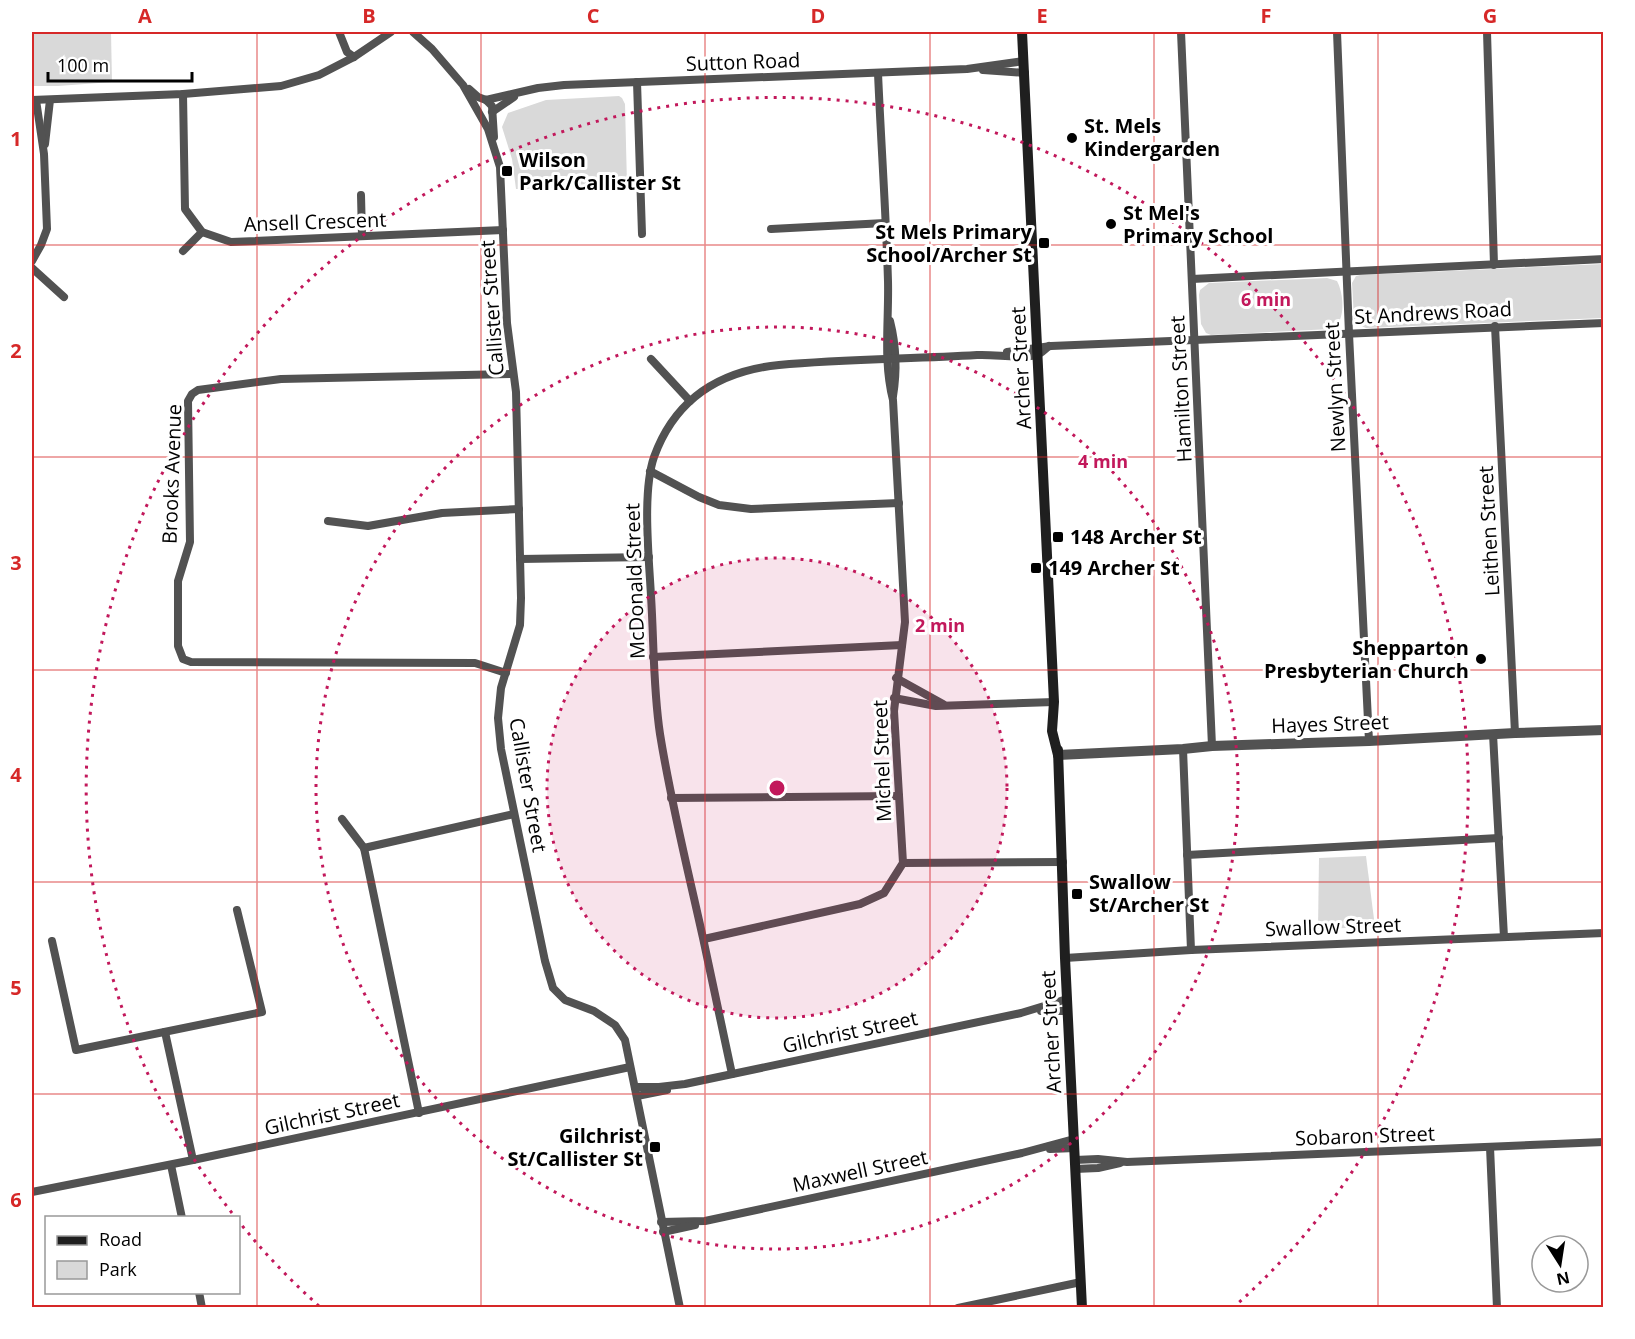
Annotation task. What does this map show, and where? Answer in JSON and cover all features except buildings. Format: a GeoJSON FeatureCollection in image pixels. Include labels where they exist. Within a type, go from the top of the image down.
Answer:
{"type":"FeatureCollection","features":[{"type":"Feature","properties":{"kind":"main road","name":"Archer Street"},"geometry":{"type":"LineString","coordinates":[[1022,32],[1042,349],[1054,702],[1052,727],[1058,755],[1065,958],[1082,1308]]}},
{"type":"Feature","properties":{"kind":"street"},"geometry":{"type":"LineString","coordinates":[[340,32],[347,52],[354,57]]}},
{"type":"Feature","properties":{"kind":"street"},"geometry":{"type":"LineString","coordinates":[[44,154],[34,100],[183,94],[281,86],[319,75],[354,57],[391,32]]}},
{"type":"Feature","properties":{"kind":"street","name":"Callister Street"},"geometry":{"type":"LineString","coordinates":[[413,32],[432,49]]}},
{"type":"Feature","properties":{"kind":"street","name":"Callister Street"},"geometry":{"type":"LineString","coordinates":[[420,32],[461,82],[480,116],[500,166],[507,323],[516,392],[520,625],[501,688],[498,718],[501,749],[514,814],[545,961],[553,988],[565,1000],[594,1011],[615,1025],[625,1040],[680,1308]]}},
{"type":"Feature","properties":{"kind":"street","name":"Hamilton Street"},"geometry":{"type":"LineString","coordinates":[[1181,32],[1212,746]]}},
{"type":"Feature","properties":{"kind":"street","name":"Newlyn Street"},"geometry":{"type":"LineString","coordinates":[[1337,32],[1369,741]]}},
{"type":"Feature","properties":{"kind":"street"},"geometry":{"type":"LineString","coordinates":[[1487,32],[1494,265]]}},
{"type":"Feature","properties":{"kind":"street","name":"Sutton Road"},"geometry":{"type":"LineString","coordinates":[[485,100],[538,88],[564,85],[878,74],[967,69],[1024,61]]}},
{"type":"Feature","properties":{"kind":"street","name":"Sutton Road"},"geometry":{"type":"LineString","coordinates":[[967,69],[1025,73]]}},
{"type":"Feature","properties":{"kind":"street","name":"Michel Street"},"geometry":{"type":"LineString","coordinates":[[878,74],[889,317],[886,336],[891,360],[888,384],[892,400],[905,622],[894,698],[894,732],[903,863]]}},
{"type":"Feature","properties":{"kind":"street","name":"Callister Street"},"geometry":{"type":"LineString","coordinates":[[461,82],[491,103],[496,153]]}},
{"type":"Feature","properties":{"kind":"street"},"geometry":{"type":"LineString","coordinates":[[637,82],[642,234]]}},
{"type":"Feature","properties":{"kind":"street","name":"Sutton Road"},"geometry":{"type":"LineString","coordinates":[[492,112],[520,93]]}},
{"type":"Feature","properties":{"kind":"street"},"geometry":{"type":"LineString","coordinates":[[183,94],[185,210],[202,232],[183,251]]}},
{"type":"Feature","properties":{"kind":"street"},"geometry":{"type":"LineString","coordinates":[[32,261],[41,245],[46,229],[44,154],[50,100]]}},
{"type":"Feature","properties":{"kind":"street"},"geometry":{"type":"LineString","coordinates":[[476,108],[480,101],[485,100]]}},
{"type":"Feature","properties":{"kind":"street"},"geometry":{"type":"LineString","coordinates":[[480,116],[489,116],[492,112]]}},
{"type":"Feature","properties":{"kind":"street"},"geometry":{"type":"LineString","coordinates":[[362,195],[362,236]]}},
{"type":"Feature","properties":{"kind":"street"},"geometry":{"type":"LineString","coordinates":[[771,229],[885,223]]}},
{"type":"Feature","properties":{"kind":"street","name":"Ansell Crescent"},"geometry":{"type":"LineString","coordinates":[[202,232],[231,242],[503,230]]}},
{"type":"Feature","properties":{"kind":"street"},"geometry":{"type":"LineString","coordinates":[[1192,279],[1604,259]]}},
{"type":"Feature","properties":{"kind":"street"},"geometry":{"type":"LineString","coordinates":[[32,268],[64,297]]}},
{"type":"Feature","properties":{"kind":"street","name":"St Andrews Road"},"geometry":{"type":"LineString","coordinates":[[1042,349],[1604,323]]}},
{"type":"Feature","properties":{"kind":"street","name":"Leithen Street"},"geometry":{"type":"LineString","coordinates":[[1495,327],[1515,733]]}},
{"type":"Feature","properties":{"kind":"street","name":"McDonald Street"},"geometry":{"type":"LineString","coordinates":[[732,1074],[671,798],[659,731],[649,557],[648,489],[654,457],[669,426],[690,401],[714,383],[748,370],[790,365],[991,355],[1042,349]]}},
{"type":"Feature","properties":{"kind":"street"},"geometry":{"type":"LineString","coordinates":[[651,359],[690,401]]}},
{"type":"Feature","properties":{"kind":"street","name":"Brooks Avenue"},"geometry":{"type":"LineString","coordinates":[[506,673],[475,663],[191,662],[183,659],[178,646],[178,581],[190,542],[188,401],[198,390],[282,379],[513,374]]}},
{"type":"Feature","properties":{"kind":"street"},"geometry":{"type":"LineString","coordinates":[[650,471],[699,497],[719,504],[751,509],[899,503]]}},
{"type":"Feature","properties":{"kind":"street"},"geometry":{"type":"LineString","coordinates":[[328,521],[368,526],[442,513],[519,509]]}},
{"type":"Feature","properties":{"kind":"street"},"geometry":{"type":"LineString","coordinates":[[520,559],[649,557]]}},
{"type":"Feature","properties":{"kind":"street"},"geometry":{"type":"LineString","coordinates":[[653,657],[902,645]]}},
{"type":"Feature","properties":{"kind":"street"},"geometry":{"type":"LineString","coordinates":[[896,678],[947,706]]}},
{"type":"Feature","properties":{"kind":"street"},"geometry":{"type":"LineString","coordinates":[[894,698],[947,706],[1054,702]]}},
{"type":"Feature","properties":{"kind":"street","name":"Hayes Street"},"geometry":{"type":"LineString","coordinates":[[1058,755],[1212,746],[1604,730]]}},
{"type":"Feature","properties":{"kind":"street"},"geometry":{"type":"LineString","coordinates":[[1493,734],[1504,937]]}},
{"type":"Feature","properties":{"kind":"street"},"geometry":{"type":"LineString","coordinates":[[1184,749],[1191,950]]}},
{"type":"Feature","properties":{"kind":"street"},"geometry":{"type":"LineString","coordinates":[[671,798],[899,796]]}},
{"type":"Feature","properties":{"kind":"street"},"geometry":{"type":"LineString","coordinates":[[364,849],[514,814]]}},
{"type":"Feature","properties":{"kind":"street"},"geometry":{"type":"LineString","coordinates":[[342,819],[364,849],[419,1113]]}},
{"type":"Feature","properties":{"kind":"street"},"geometry":{"type":"LineString","coordinates":[[1187,855],[1498,838]]}},
{"type":"Feature","properties":{"kind":"street"},"geometry":{"type":"LineString","coordinates":[[704,939],[860,904],[884,893],[903,863],[1063,862]]}},
{"type":"Feature","properties":{"kind":"street"},"geometry":{"type":"LineString","coordinates":[[52,941],[76,1050],[262,1012],[237,910]]}},
{"type":"Feature","properties":{"kind":"street","name":"Swallow Street"},"geometry":{"type":"LineString","coordinates":[[1065,958],[1191,950],[1604,933]]}},
{"type":"Feature","properties":{"kind":"street","name":"Gilchrist Street"},"geometry":{"type":"LineString","coordinates":[[634,1087],[685,1084],[1021,1012],[1067,999]]}},
{"type":"Feature","properties":{"kind":"street","name":"Gilchrist Street"},"geometry":{"type":"LineString","coordinates":[[1021,1012],[1068,1011]]}},
{"type":"Feature","properties":{"kind":"street"},"geometry":{"type":"LineString","coordinates":[[165,1032],[193,1160]]}},
{"type":"Feature","properties":{"kind":"street","name":"Gilchrist Street"},"geometry":{"type":"LineString","coordinates":[[32,1194],[630,1067]]}},
{"type":"Feature","properties":{"kind":"street","name":"Gilchrist Street"},"geometry":{"type":"LineString","coordinates":[[637,1096],[685,1084]]}},
{"type":"Feature","properties":{"kind":"street","name":"Sobaron Street"},"geometry":{"type":"LineString","coordinates":[[1075,1165],[1098,1159],[1128,1162],[1604,1142]]}},
{"type":"Feature","properties":{"kind":"street","name":"Maxwell Street"},"geometry":{"type":"LineString","coordinates":[[663,1232],[1022,1153],[1074,1144]]}},
{"type":"Feature","properties":{"kind":"street"},"geometry":{"type":"LineString","coordinates":[[1490,1147],[1497,1308]]}},
{"type":"Feature","properties":{"kind":"street"},"geometry":{"type":"LineString","coordinates":[[171,1165],[182,1216]]}},
{"type":"Feature","properties":{"kind":"street","name":"Maxwell Street"},"geometry":{"type":"LineString","coordinates":[[661,1222],[705,1221]]}},
{"type":"Feature","properties":{"kind":"street"},"geometry":{"type":"LineString","coordinates":[[958,1308],[1081,1282]]}},
{"type":"Feature","properties":{"kind":"green space"},"geometry":{"type":"Polygon","coordinates":[[[32,32],[111,32],[112,82],[32,86],[32,32]]]}},
{"type":"Feature","properties":{"kind":"green space"},"geometry":{"type":"Polygon","coordinates":[[[619,96],[625,104],[627,185],[516,189],[512,159],[502,127],[508,113],[546,100],[619,96]]]}},
{"type":"Feature","properties":{"kind":"green space"},"geometry":{"type":"Polygon","coordinates":[[[1603,264],[1603,318],[1366,328],[1357,324],[1354,319],[1352,283],[1356,276],[1360,275],[1603,264]]]}},
{"type":"Feature","properties":{"kind":"green space"},"geometry":{"type":"Polygon","coordinates":[[[1327,278],[1337,281],[1342,300],[1340,320],[1332,329],[1211,335],[1206,333],[1201,324],[1199,295],[1200,290],[1209,283],[1327,278]]]}},
{"type":"Feature","properties":{"kind":"green space"},"geometry":{"type":"Polygon","coordinates":[[[1366,856],[1375,927],[1318,929],[1319,858],[1366,856]]]}},
{"type":"Feature","properties":{"kind":"place","name":"St. Mels Kindergarden"},"geometry":{"type":"Point","coordinates":[1072,138]}},
{"type":"Feature","properties":{"kind":"place","name":"Wilson Park/Callister St"},"geometry":{"type":"Point","coordinates":[507,171]}},
{"type":"Feature","properties":{"kind":"place","name":"St Mel's Primary School"},"geometry":{"type":"Point","coordinates":[1111,224]}},
{"type":"Feature","properties":{"kind":"place","name":"St Mels Primary School/Archer St"},"geometry":{"type":"Point","coordinates":[1044,243]}},
{"type":"Feature","properties":{"kind":"place","name":"148 Archer St"},"geometry":{"type":"Point","coordinates":[1058,537]}},
{"type":"Feature","properties":{"kind":"place","name":"149 Archer St"},"geometry":{"type":"Point","coordinates":[1036,568]}},
{"type":"Feature","properties":{"kind":"place","name":"Shepparton Presbyterian Church"},"geometry":{"type":"Point","coordinates":[1481,659]}},
{"type":"Feature","properties":{"kind":"place","name":"Swallow St/Archer St"},"geometry":{"type":"Point","coordinates":[1077,894]}},
{"type":"Feature","properties":{"kind":"place","name":"Gilchrist St/Callister St"},"geometry":{"type":"Point","coordinates":[655,1147]}}]}
